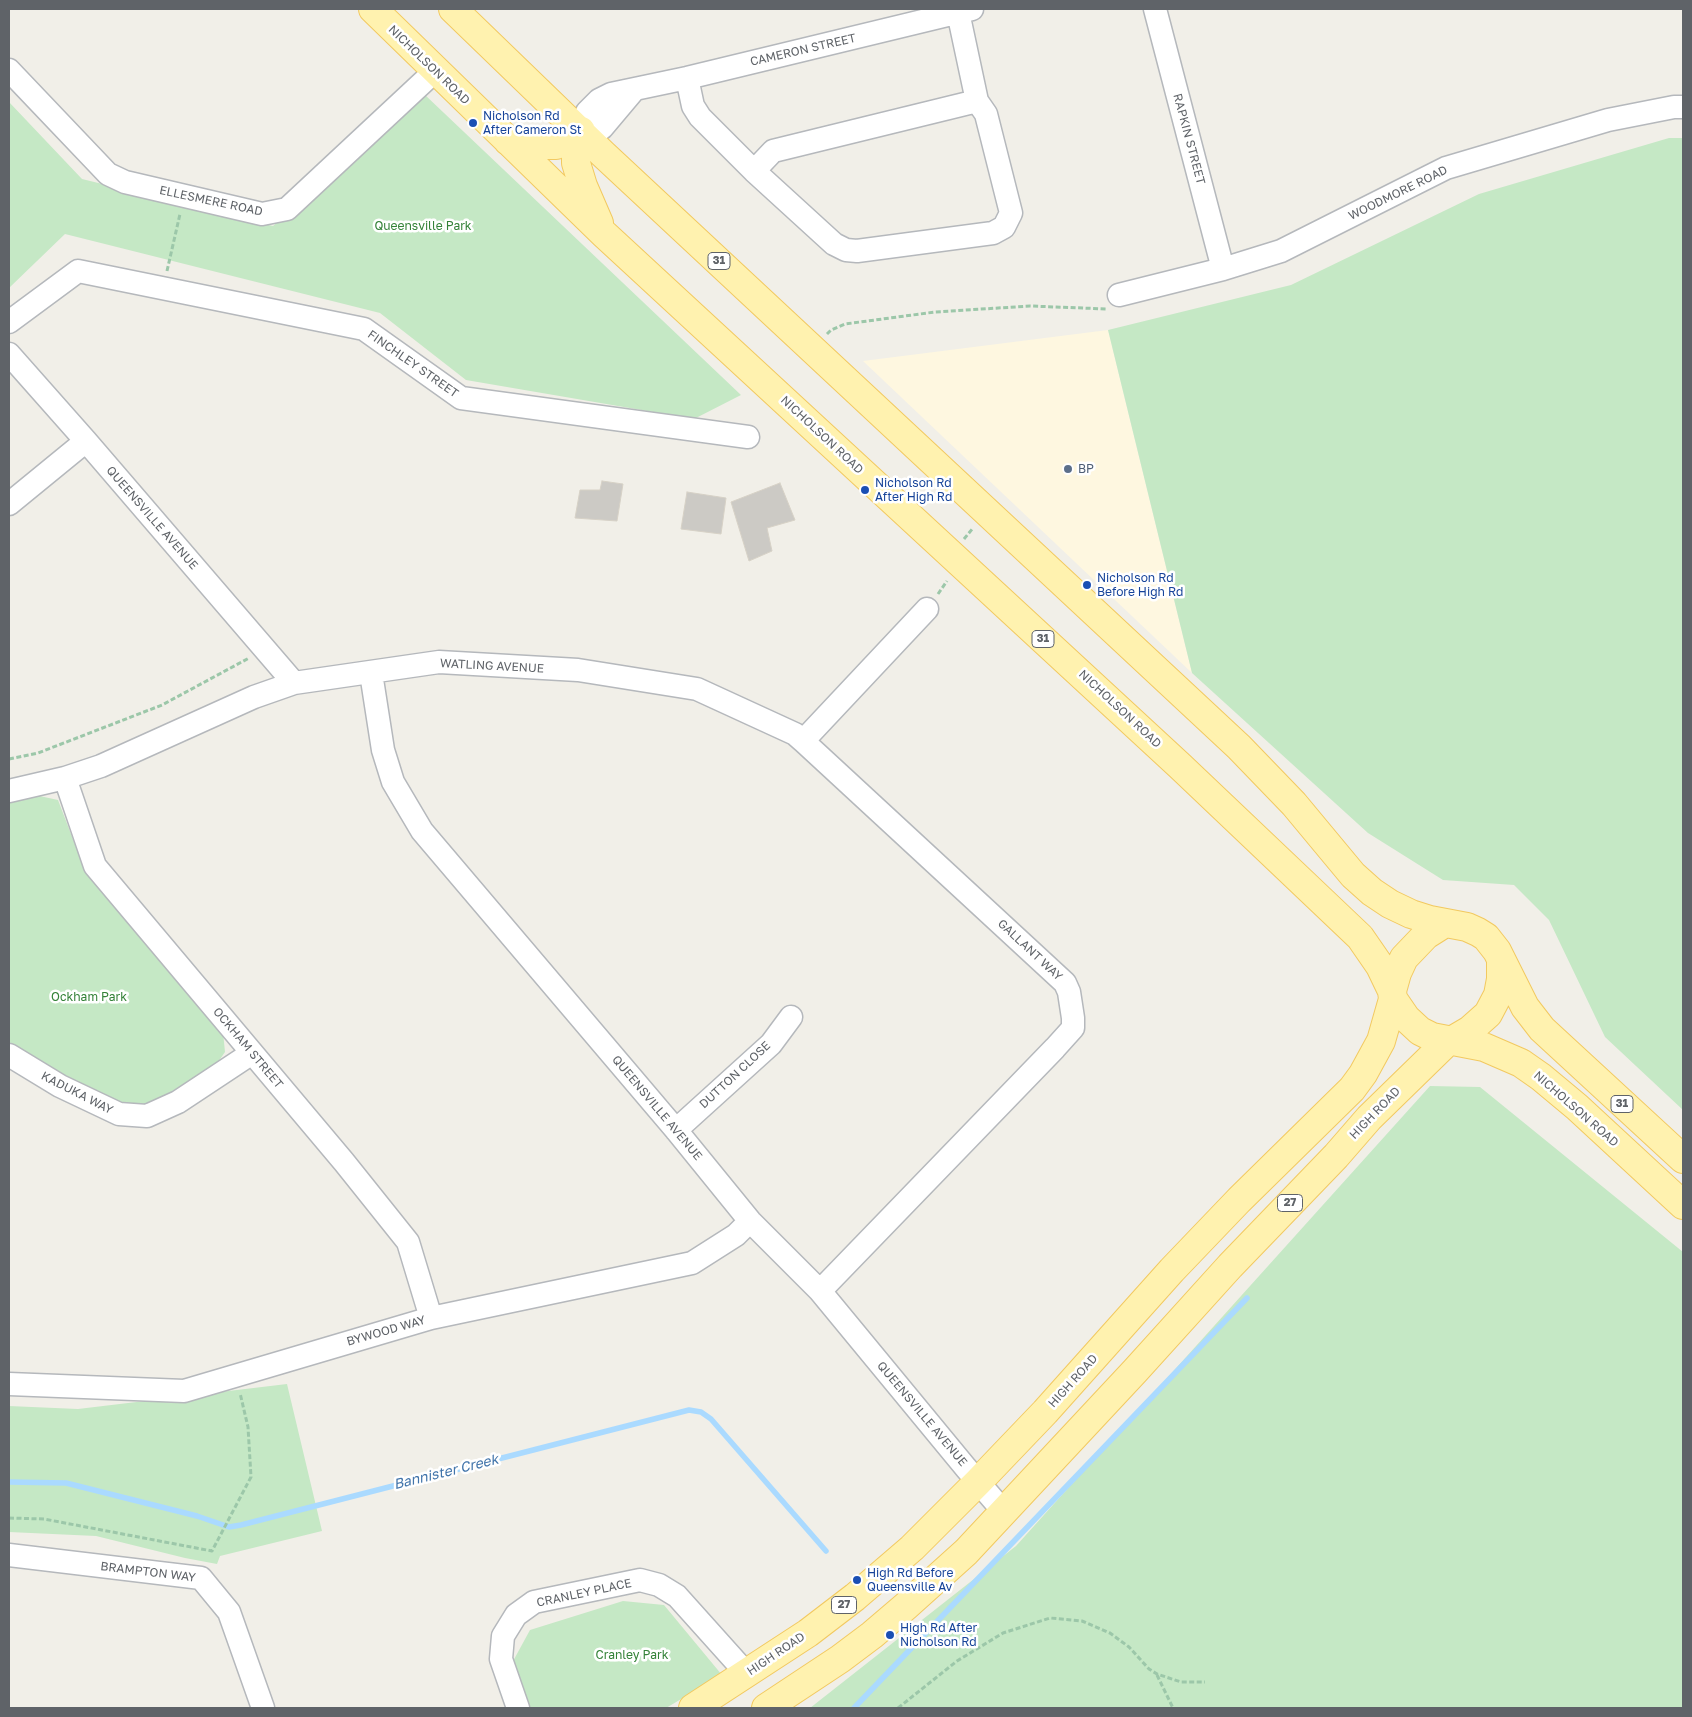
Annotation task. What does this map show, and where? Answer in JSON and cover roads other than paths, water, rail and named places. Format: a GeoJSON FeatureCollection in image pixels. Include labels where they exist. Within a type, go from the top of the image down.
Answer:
{"type":"FeatureCollection","features":[{"type":"Feature","properties":{"kind":"main road","name":"NICHOLSON ROAD"},"geometry":{"type":"LineString","coordinates":[[372,9],[604,234],[1173,759],[1360,937],[1380,966],[1406,1018],[1420,1031],[1432,1037],[1484,1047],[1520,1063],[1541,1077],[1577,1107],[1683,1205]]}},
{"type":"Feature","properties":{"kind":"main road","name":"31"},"geometry":{"type":"LineString","coordinates":[[453,9],[603,154],[1239,747],[1294,804],[1353,875],[1372,892],[1390,904],[1411,914],[1467,927],[1478,932],[1492,944],[1525,1007],[1542,1029],[1683,1159]]}},
{"type":"Feature","properties":{"kind":"main road"},"geometry":{"type":"LineString","coordinates":[[508,141],[535,145],[556,145],[568,141],[580,131]]}},
{"type":"Feature","properties":{"kind":"main road"},"geometry":{"type":"LineString","coordinates":[[580,131],[576,147],[576,162],[583,186],[604,234]]}},
{"type":"Feature","properties":{"kind":"main road"},"geometry":{"type":"LineString","coordinates":[[1393,995],[1397,972],[1404,958],[1426,935],[1445,923]]}},
{"type":"Feature","properties":{"kind":"main road"},"geometry":{"type":"LineString","coordinates":[[1451,1040],[1470,1030],[1488,1014],[1498,996],[1501,979],[1501,959]]}},
{"type":"Feature","properties":{"kind":"main road","name":"HIGH ROAD"},"geometry":{"type":"LineString","coordinates":[[693,1708],[808,1633],[855,1597],[912,1548],[978,1482],[1045,1412],[1172,1270],[1239,1200],[1352,1089],[1363,1074],[1381,1040],[1393,995]]}},
{"type":"Feature","properties":{"kind":"main road","name":"HIGH ROAD"},"geometry":{"type":"LineString","coordinates":[[766,1708],[879,1629],[966,1552],[1230,1266],[1336,1156],[1369,1118],[1451,1040]]}},
{"type":"Feature","properties":{"kind":"street","name":"RAPKIN STREET"},"geometry":{"type":"LineString","coordinates":[[1155,9],[1223,268]]}},
{"type":"Feature","properties":{"kind":"street","name":"CAMERON STREET"},"geometry":{"type":"LineString","coordinates":[[580,131],[602,128],[634,90],[687,78],[895,18],[965,10]]}},
{"type":"Feature","properties":{"kind":"street"},"geometry":{"type":"LineString","coordinates":[[687,78],[693,106],[700,117],[754,171],[834,244],[846,250],[857,251],[992,233],[1004,227],[1011,213],[986,114],[977,101],[965,10]]}},
{"type":"Feature","properties":{"kind":"street","name":"ELLESMERE ROAD"},"geometry":{"type":"LineString","coordinates":[[9,70],[108,174],[125,182],[262,214],[287,209],[435,71]]}},
{"type":"Feature","properties":{"kind":"street"},"geometry":{"type":"LineString","coordinates":[[754,171],[773,152],[977,101]]}},
{"type":"Feature","properties":{"kind":"street","name":"WOODMORE ROAD"},"geometry":{"type":"LineString","coordinates":[[1119,295],[1281,251],[1446,168],[1608,120],[1683,107]]}},
{"type":"Feature","properties":{"kind":"street","name":"FINCHLEY STREET"},"geometry":{"type":"LineString","coordinates":[[9,322],[78,271],[364,329],[461,398],[748,436]]}},
{"type":"Feature","properties":{"kind":"street","name":"QUEENSVILLE AVENUE"},"geometry":{"type":"LineString","coordinates":[[9,354],[294,683]]}},
{"type":"Feature","properties":{"kind":"street"},"geometry":{"type":"LineString","coordinates":[[9,504],[86,441]]}},
{"type":"Feature","properties":{"kind":"street"},"geometry":{"type":"LineString","coordinates":[[803,741],[927,609]]}},
{"type":"Feature","properties":{"kind":"street","name":"WATLING AVENUE"},"geometry":{"type":"LineString","coordinates":[[9,791],[65,778],[100,766],[254,697],[294,683],[439,662],[578,670],[697,689],[795,734],[803,741]]}},
{"type":"Feature","properties":{"kind":"street","name":"QUEENSVILLE AVENUE"},"geometry":{"type":"LineString","coordinates":[[371,673],[386,758],[393,782],[422,831],[676,1130],[750,1221],[820,1291],[1004,1512]]}},
{"type":"Feature","properties":{"kind":"street","name":"GALLANT WAY"},"geometry":{"type":"LineString","coordinates":[[803,741],[1065,983],[1069,992],[1073,1018],[1073,1028],[1056,1048],[820,1291]]}},
{"type":"Feature","properties":{"kind":"street","name":"OCKHAM STREET"},"geometry":{"type":"LineString","coordinates":[[65,778],[95,866],[344,1162],[408,1242],[431,1318]]}},
{"type":"Feature","properties":{"kind":"street","name":"DUTTON CLOSE"},"geometry":{"type":"LineString","coordinates":[[676,1130],[770,1044],[791,1017]]}},
{"type":"Feature","properties":{"kind":"street","name":"KADUKA WAY"},"geometry":{"type":"LineString","coordinates":[[9,1055],[60,1086],[119,1114],[147,1116],[178,1102],[252,1054]]}},
{"type":"Feature","properties":{"kind":"street","name":"BYWOOD WAY"},"geometry":{"type":"LineString","coordinates":[[9,1384],[184,1390],[431,1318],[692,1262],[736,1235],[750,1221]]}},
{"type":"Feature","properties":{"kind":"street","name":"BRAMPTON WAY"},"geometry":{"type":"LineString","coordinates":[[9,1555],[201,1578],[229,1612],[263,1708]]}},
{"type":"Feature","properties":{"kind":"street","name":"CRANLEY PLACE"},"geometry":{"type":"LineString","coordinates":[[518,1708],[501,1660],[503,1636],[516,1615],[534,1602],[640,1580],[659,1585],[677,1596],[747,1674]]}},
{"type":"Feature","properties":{"kind":"waterway"},"geometry":{"type":"LineString","coordinates":[[854,1708],[1247,1298]]}},
{"type":"Feature","properties":{"kind":"waterway","name":"Bannister Creek"},"geometry":{"type":"LineString","coordinates":[[9,1482],[66,1483],[197,1516],[229,1527],[689,1410],[701,1412],[711,1419],[826,1551]]}},
{"type":"Feature","properties":{"kind":"place","name":"Nicholson Rd After Cameron St"},"geometry":{"type":"Point","coordinates":[473,123]}},
{"type":"Feature","properties":{"kind":"place","name":"BP"},"geometry":{"type":"Point","coordinates":[1068,469]}},
{"type":"Feature","properties":{"kind":"place","name":"Nicholson Rd After High Rd"},"geometry":{"type":"Point","coordinates":[865,490]}},
{"type":"Feature","properties":{"kind":"place","name":"Nicholson Rd Before High Rd"},"geometry":{"type":"Point","coordinates":[1087,585]}},
{"type":"Feature","properties":{"kind":"place","name":"High Rd Before Queensville Av"},"geometry":{"type":"Point","coordinates":[857,1580]}},
{"type":"Feature","properties":{"kind":"place","name":"High Rd After Nicholson Rd"},"geometry":{"type":"Point","coordinates":[890,1635]}},
{"type":"Feature","properties":{"kind":"park label","name":"Queensville Park"},"geometry":{"type":"Point","coordinates":[423,226]}},
{"type":"Feature","properties":{"kind":"park label","name":"Ockham Park"},"geometry":{"type":"Point","coordinates":[89,997]}},
{"type":"Feature","properties":{"kind":"park label","name":"Cranley Park"},"geometry":{"type":"Point","coordinates":[632,1655]}}]}
